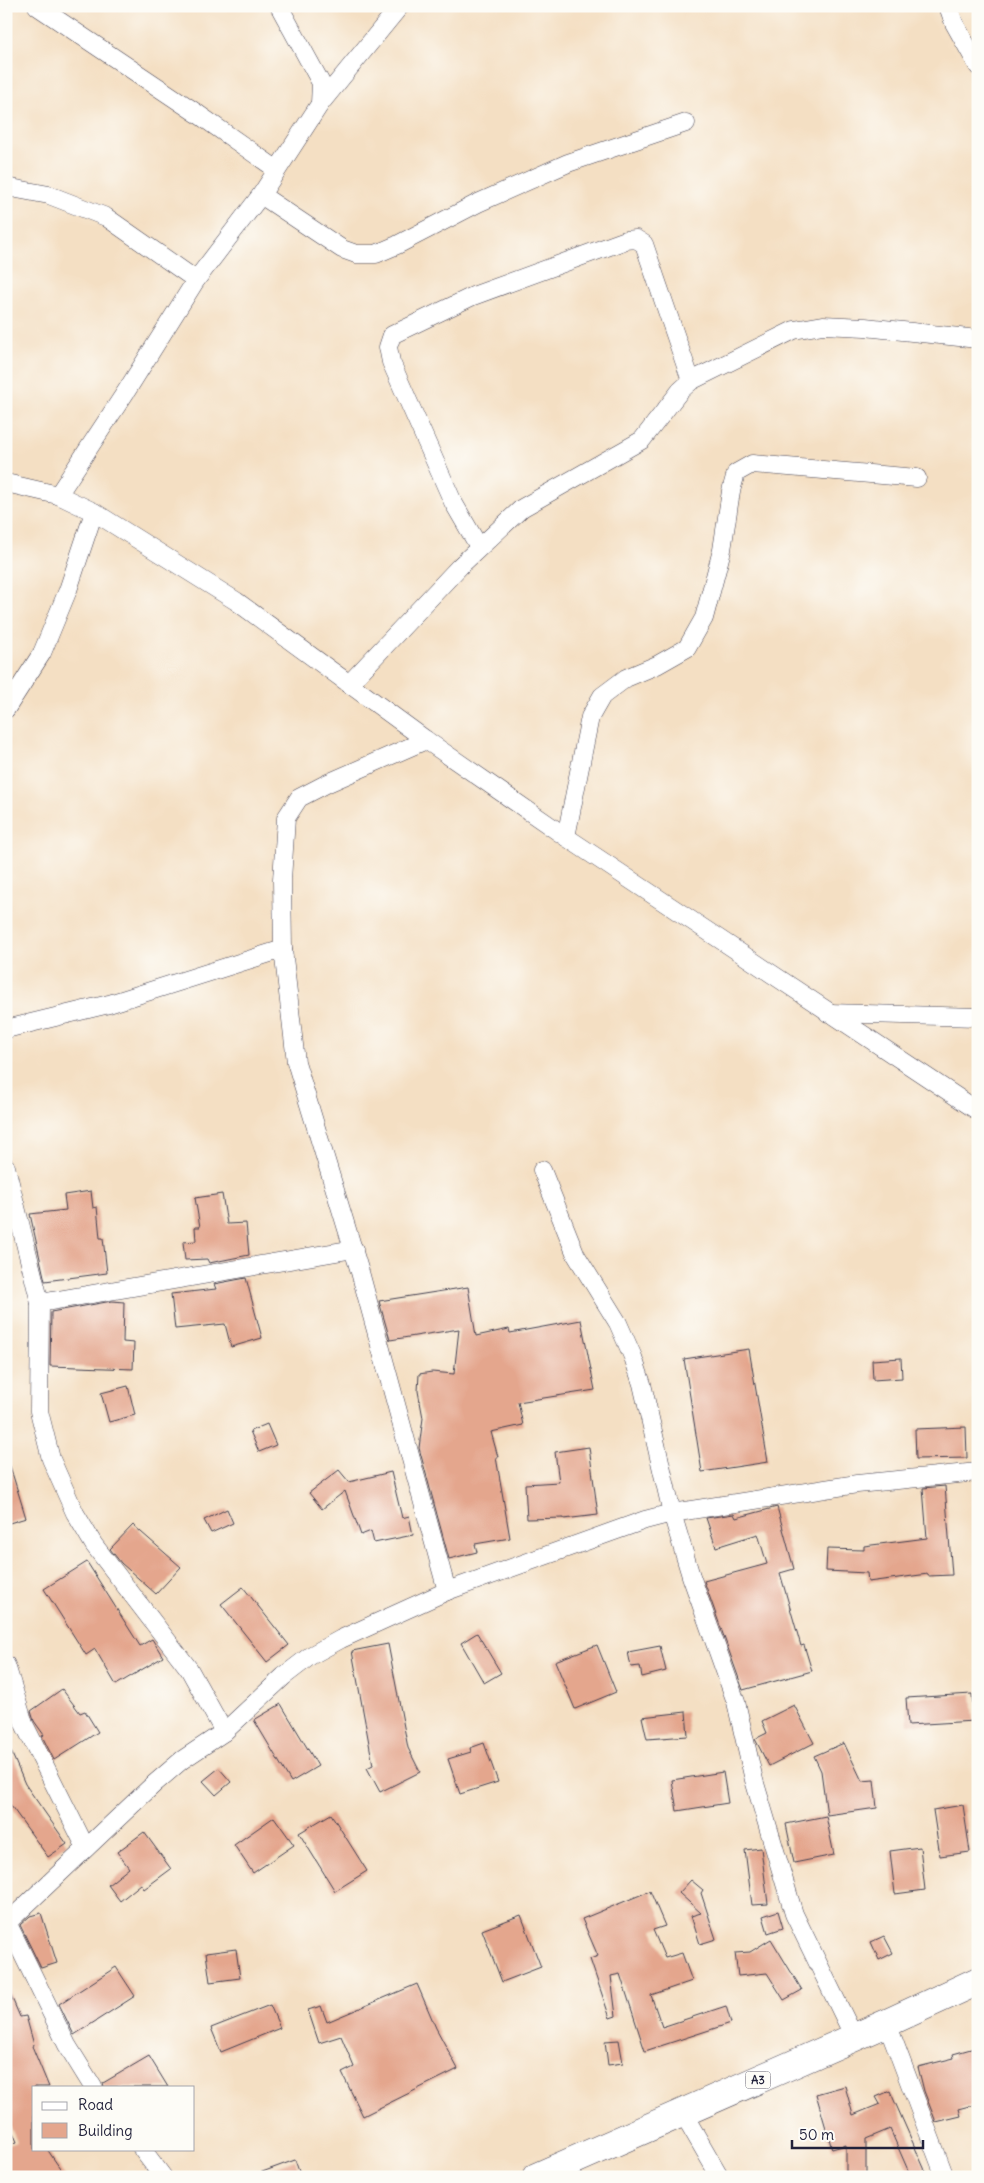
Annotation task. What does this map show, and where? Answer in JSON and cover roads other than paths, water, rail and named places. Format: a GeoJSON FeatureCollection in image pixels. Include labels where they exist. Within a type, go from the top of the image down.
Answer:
{"type":"FeatureCollection","features":[{"type":"Feature","properties":{"kind":"highway","name":"A3"},"geometry":{"type":"LineString","coordinates":[[536,2177],[887,2023],[978,1981]]}},
{"type":"Feature","properties":{"kind":"street"},"geometry":{"type":"LineString","coordinates":[[37,6],[276,169]]}},
{"type":"Feature","properties":{"kind":"street"},"geometry":{"type":"LineString","coordinates":[[279,6],[321,83],[320,104]]}},
{"type":"Feature","properties":{"kind":"street"},"geometry":{"type":"LineString","coordinates":[[58,495],[196,280],[261,194],[320,104],[400,6]]}},
{"type":"Feature","properties":{"kind":"street"},"geometry":{"type":"LineString","coordinates":[[948,6],[954,23],[978,66]]}},
{"type":"Feature","properties":{"kind":"street"},"geometry":{"type":"LineString","coordinates":[[261,194],[342,249],[356,254],[376,254],[397,246],[478,203],[568,164],[686,124]]}},
{"type":"Feature","properties":{"kind":"street"},"geometry":{"type":"LineString","coordinates":[[6,187],[49,195],[106,217],[196,280]]}},
{"type":"Feature","properties":{"kind":"street"},"geometry":{"type":"LineString","coordinates":[[479,547],[452,502],[391,362],[388,347],[392,335],[473,296],[626,240],[636,239],[644,244],[691,381]]}},
{"type":"Feature","properties":{"kind":"street"},"geometry":{"type":"LineString","coordinates":[[349,684],[479,547],[522,508],[624,452],[642,440],[691,381],[794,330],[823,325],[865,327],[978,339]]}},
{"type":"Feature","properties":{"kind":"street"},"geometry":{"type":"LineString","coordinates":[[566,837],[590,717],[602,696],[626,678],[657,665],[687,648],[704,618],[722,550],[731,491],[736,473],[752,464],[917,478]]}},
{"type":"Feature","properties":{"kind":"street"},"geometry":{"type":"LineString","coordinates":[[6,483],[58,495],[94,512],[236,601],[426,740],[566,837],[978,1111]]}},
{"type":"Feature","properties":{"kind":"street"},"geometry":{"type":"LineString","coordinates":[[6,708],[42,653],[68,590],[94,512]]}},
{"type":"Feature","properties":{"kind":"street"},"geometry":{"type":"LineString","coordinates":[[426,740],[328,783],[299,798],[286,818],[282,880],[284,949],[296,1062],[354,1249],[446,1591]]}},
{"type":"Feature","properties":{"kind":"street"},"geometry":{"type":"LineString","coordinates":[[6,1029],[109,1004],[284,949]]}},
{"type":"Feature","properties":{"kind":"street"},"geometry":{"type":"LineString","coordinates":[[828,1013],[978,1017]]}},
{"type":"Feature","properties":{"kind":"street"},"geometry":{"type":"LineString","coordinates":[[6,1167],[40,1303],[39,1411],[54,1468],[75,1513],[94,1545],[189,1669],[224,1732]]}},
{"type":"Feature","properties":{"kind":"street"},"geometry":{"type":"LineString","coordinates":[[542,1170],[576,1255],[618,1323],[633,1357],[642,1384],[672,1514],[691,1576],[736,1702],[754,1780],[794,1914],[854,2037]]}},
{"type":"Feature","properties":{"kind":"street"},"geometry":{"type":"LineString","coordinates":[[40,1303],[354,1249]]}},
{"type":"Feature","properties":{"kind":"street"},"geometry":{"type":"LineString","coordinates":[[92,2086],[55,2022],[7,1921],[154,1784],[182,1760],[224,1732],[284,1676],[310,1656],[341,1639],[446,1591],[645,1520],[857,1484],[978,1472]]}},
{"type":"Feature","properties":{"kind":"street"},"geometry":{"type":"LineString","coordinates":[[6,1665],[24,1724],[86,1848]]}},
{"type":"Feature","properties":{"kind":"street"},"geometry":{"type":"LineString","coordinates":[[887,2023],[945,2177]]}},
{"type":"Feature","properties":{"kind":"street"},"geometry":{"type":"LineString","coordinates":[[683,2113],[720,2177]]}},
{"type":"Feature","properties":{"kind":"street"},"geometry":{"type":"LineString","coordinates":[[143,2150],[163,2177]]}}]}
